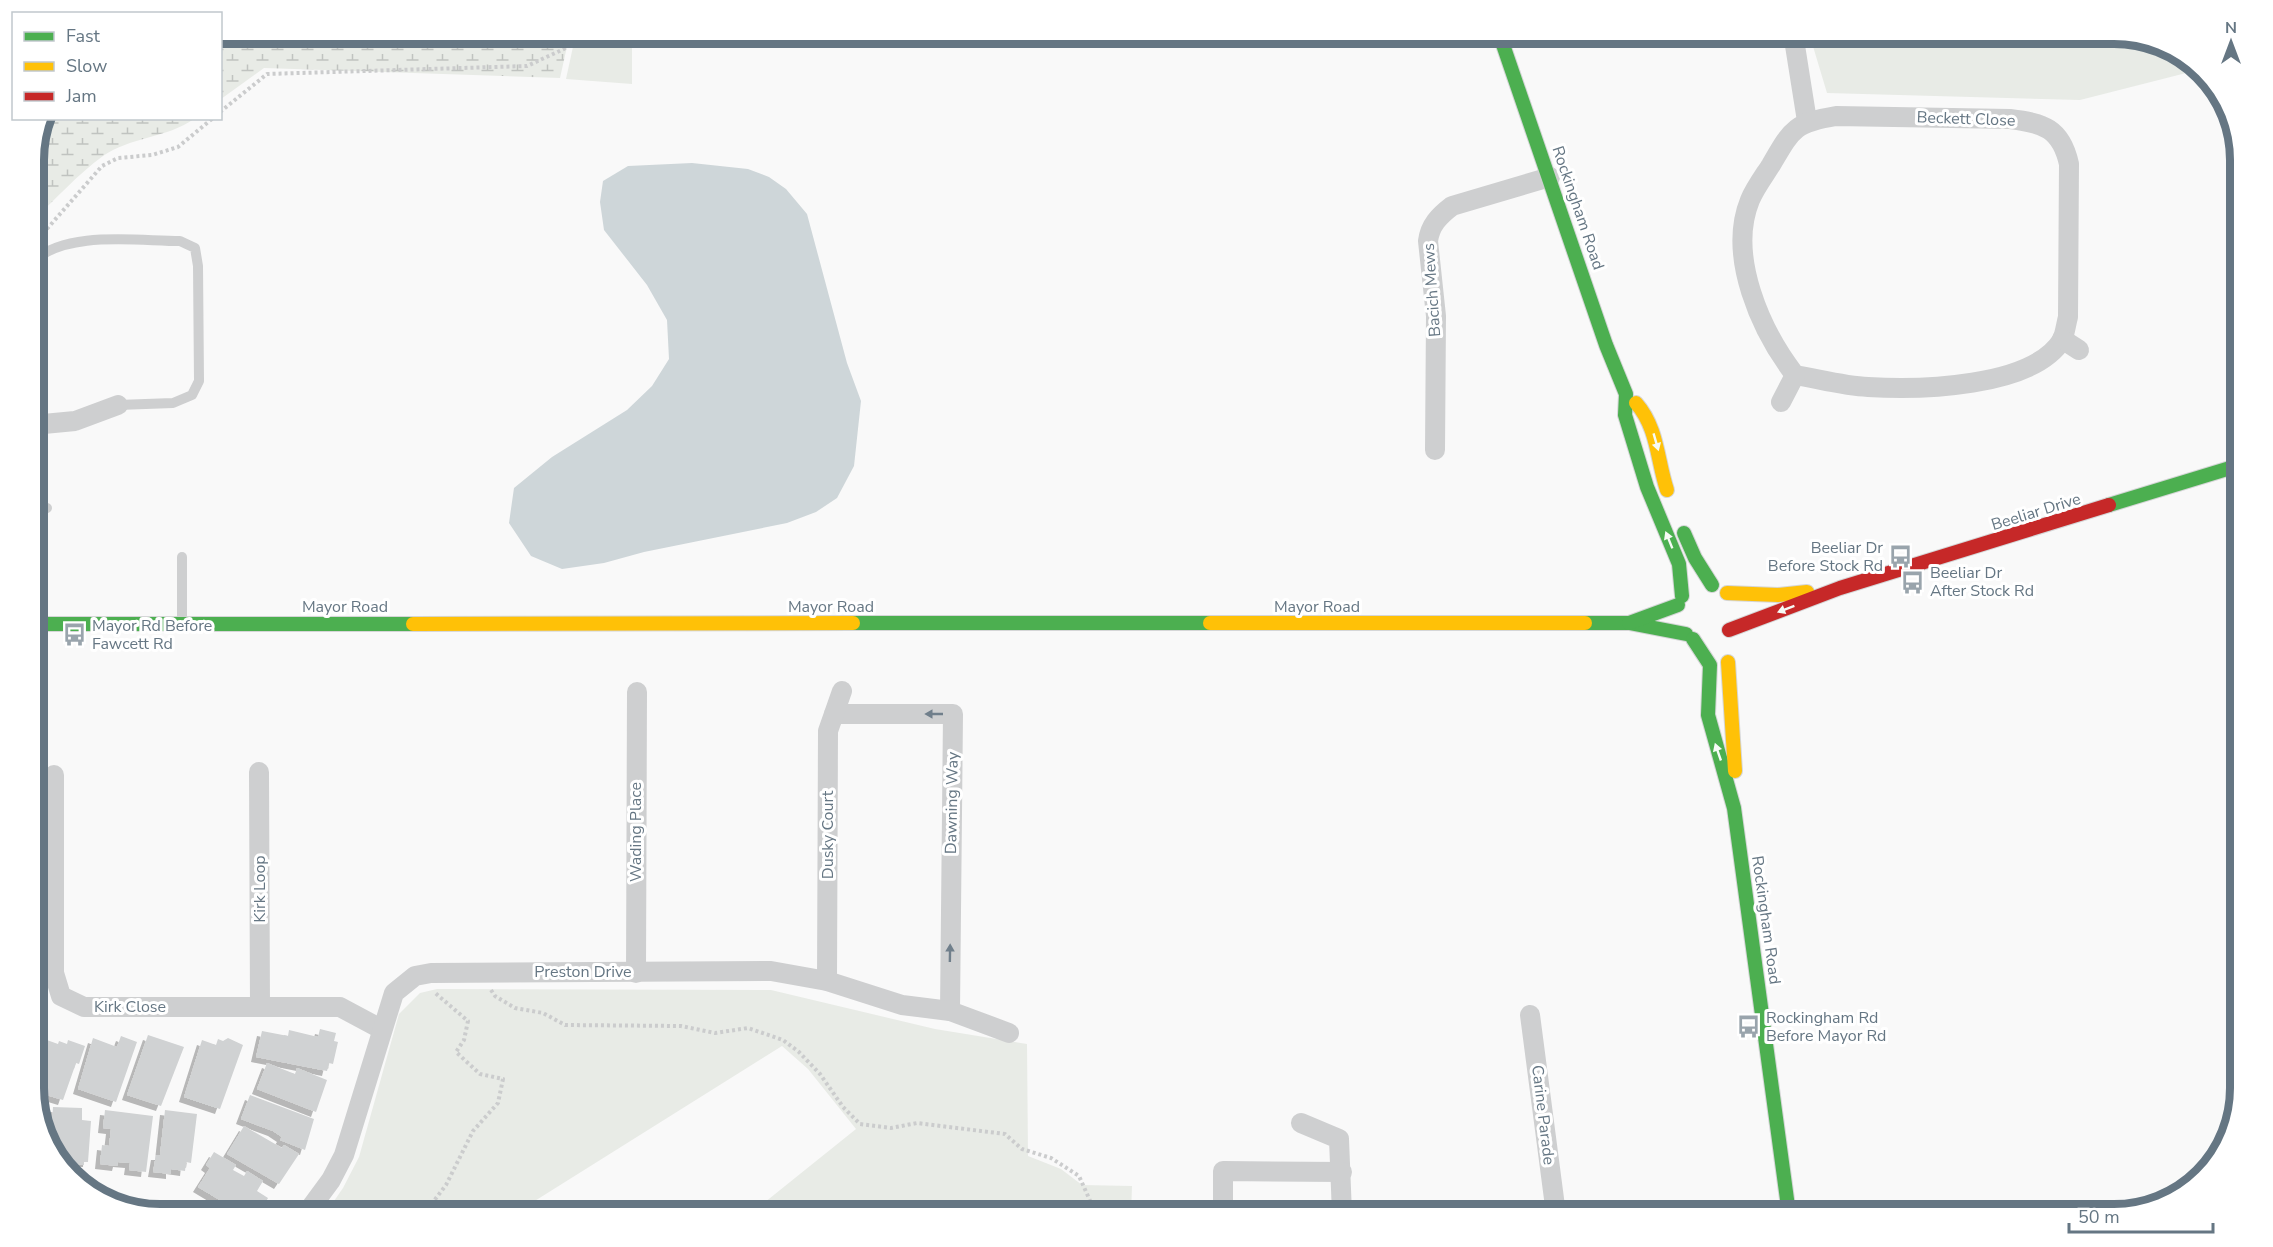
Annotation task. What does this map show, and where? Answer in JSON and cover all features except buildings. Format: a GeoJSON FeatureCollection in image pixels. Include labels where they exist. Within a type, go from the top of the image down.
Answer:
{"type":"FeatureCollection","features":[{"type":"Feature","properties":{"kind":"main road","name":"Rockingham Road"},"geometry":{"type":"LineString","coordinates":[[1503,44],[1606,345],[1626,394],[1625,415],[1647,487],[1679,564],[1680,600]]}},
{"type":"Feature","properties":{"kind":"main road","name":"Rockingham Road"},"geometry":{"type":"LineString","coordinates":[[1626,394],[1645,410],[1659,447],[1663,481],[1695,558],[1712,585]]}},
{"type":"Feature","properties":{"kind":"main road","name":"Beeliar Drive"},"geometry":{"type":"LineString","coordinates":[[1722,636],[1840,588],[2229,468]]}},
{"type":"Feature","properties":{"kind":"main road"},"geometry":{"type":"LineString","coordinates":[[1712,585],[1727,593],[1734,610],[1722,636],[1689,637],[1677,621],[1680,600],[1695,586],[1712,585]]}},
{"type":"Feature","properties":{"kind":"main road","name":"Beeliar Drive"},"geometry":{"type":"LineString","coordinates":[[1727,593],[1778,595],[1840,588]]}},
{"type":"Feature","properties":{"kind":"main road","name":"Mayor Road"},"geometry":{"type":"LineString","coordinates":[[1629,623],[1680,600]]}},
{"type":"Feature","properties":{"kind":"main road","name":"Mayor Road"},"geometry":{"type":"LineString","coordinates":[[44,624],[1629,623],[1689,637]]}},
{"type":"Feature","properties":{"kind":"main road","name":"Rockingham Road"},"geometry":{"type":"LineString","coordinates":[[1722,636],[1735,753],[1734,808]]}},
{"type":"Feature","properties":{"kind":"main road","name":"Rockingham Road"},"geometry":{"type":"LineString","coordinates":[[1689,637],[1710,665],[1711,688],[1708,715],[1734,808],[1788,1204]]}},
{"type":"Feature","properties":{"kind":"street"},"geometry":{"type":"LineString","coordinates":[[1780,402],[1795,375],[1774,347],[1748,283],[1742,237],[1750,201],[1790,133],[1807,121],[1794,44]]}},
{"type":"Feature","properties":{"kind":"street","name":"Beckett Close"},"geometry":{"type":"LineString","coordinates":[[1795,375],[1866,387],[1944,387],[1998,378],[2037,363],[2071,345],[2068,317],[2069,164],[2066,150],[2053,132],[2032,121],[2010,118],[1836,116],[1807,121]]}},
{"type":"Feature","properties":{"kind":"street","name":"Bacich Mews"},"geometry":{"type":"LineString","coordinates":[[1435,450],[1436,316],[1428,241],[1429,230],[1452,206],[1550,177]]}},
{"type":"Feature","properties":{"kind":"street"},"geometry":{"type":"LineString","coordinates":[[44,424],[75,421],[118,405]]}},
{"type":"Feature","properties":{"kind":"street","name":"Dusky Court"},"geometry":{"type":"LineString","coordinates":[[827,981],[828,731],[842,691]]}},
{"type":"Feature","properties":{"kind":"street","name":"Wading Place"},"geometry":{"type":"LineString","coordinates":[[636,973],[637,692]]}},
{"type":"Feature","properties":{"kind":"street","name":"Dawning Way"},"geometry":{"type":"LineString","coordinates":[[834,714],[953,714],[950,1011]]}},
{"type":"Feature","properties":{"kind":"street","name":"Kirk Loop"},"geometry":{"type":"LineString","coordinates":[[259,772],[260,1007]]}},
{"type":"Feature","properties":{"kind":"street","name":"Kirk Close"},"geometry":{"type":"LineString","coordinates":[[54,775],[54,973],[61,996],[84,1007],[340,1007],[381,1029]]}},
{"type":"Feature","properties":{"kind":"street","name":"Preston Drive"},"geometry":{"type":"LineString","coordinates":[[415,976],[431,973],[481,972],[771,971],[827,981],[902,1005],[950,1011],[1009,1033]]}},
{"type":"Feature","properties":{"kind":"street"},"geometry":{"type":"LineString","coordinates":[[313,1204],[331,1180],[344,1155],[381,1029],[394,993],[415,976]]}},
{"type":"Feature","properties":{"kind":"street","name":"Carine Parade"},"geometry":{"type":"LineString","coordinates":[[1530,1015],[1555,1204]]}},
{"type":"Feature","properties":{"kind":"street"},"geometry":{"type":"LineString","coordinates":[[1300,1123],[1339,1139],[1342,1204]]}},
{"type":"Feature","properties":{"kind":"street"},"geometry":{"type":"LineString","coordinates":[[1223,1204],[1223,1172],[1342,1172]]}},
{"type":"Feature","properties":{"kind":"lane"},"geometry":{"type":"LineString","coordinates":[[44,252],[75,241],[180,241],[195,248],[198,266],[199,381],[192,395],[173,403],[118,405]]}},
{"type":"Feature","properties":{"kind":"lane"},"geometry":{"type":"LineString","coordinates":[[182,557],[182,624]]}},
{"type":"Feature","properties":{"kind":"path"},"geometry":{"type":"LineString","coordinates":[[222,110],[267,74],[527,66],[564,49],[569,44]]}},
{"type":"Feature","properties":{"kind":"path"},"geometry":{"type":"LineString","coordinates":[[44,233],[102,166],[118,158],[152,155],[178,147],[211,120]]}},
{"type":"Feature","properties":{"kind":"path"},"geometry":{"type":"LineString","coordinates":[[481,972],[495,996],[514,1008],[543,1014],[565,1025],[681,1026],[715,1033],[748,1028],[783,1040],[799,1052],[820,1074],[843,1107],[860,1124],[891,1128],[917,1123],[1005,1134],[1022,1149],[1051,1158],[1079,1176],[1092,1204]]}},
{"type":"Feature","properties":{"kind":"path"},"geometry":{"type":"LineString","coordinates":[[415,976],[468,1022],[464,1040],[456,1052],[480,1074],[503,1079],[498,1103],[473,1131],[446,1185],[432,1204]]}},
{"type":"Feature","properties":{"kind":"green space"},"geometry":{"type":"Polygon","coordinates":[[[222,44],[568,44],[560,78],[264,68],[222,98],[222,44]]]}},
{"type":"Feature","properties":{"kind":"green space"},"geometry":{"type":"Polygon","coordinates":[[[574,44],[632,44],[632,84],[566,79],[574,44]]]}},
{"type":"Feature","properties":{"kind":"green space"},"geometry":{"type":"Polygon","coordinates":[[[1812,44],[2129,44],[2165,55],[2190,72],[2080,100],[1827,93],[1812,44]]]}},
{"type":"Feature","properties":{"kind":"green space"},"geometry":{"type":"Polygon","coordinates":[[[50,120],[192,120],[172,130],[114,150],[103,156],[44,210],[44,152],[50,120]]]}},
{"type":"Feature","properties":{"kind":"green space"},"geometry":{"type":"Polygon","coordinates":[[[437,989],[771,990],[935,1029],[1027,1044],[1028,1156],[1061,1169],[1082,1185],[1132,1186],[1131,1204],[762,1204],[856,1129],[808,1069],[782,1046],[530,1204],[332,1204],[359,1157],[399,1014],[420,993],[437,989]]]}},
{"type":"Feature","properties":{"kind":"shaded area"},"geometry":{"type":"Polygon","coordinates":[[[692,163],[748,169],[769,177],[786,189],[807,214],[847,363],[861,401],[854,466],[837,498],[816,512],[787,523],[644,552],[604,563],[562,569],[531,556],[509,523],[514,488],[552,457],[627,410],[652,386],[669,359],[667,320],[647,285],[604,230],[600,202],[603,181],[628,166],[692,163]]]}},
{"type":"Feature","properties":{"kind":"traffic: fast"},"geometry":{"type":"LineString","coordinates":[[1503,44],[1606,345],[1626,394],[1625,415],[1647,487],[1679,564],[1682,596]]}},
{"type":"Feature","properties":{"kind":"traffic: fast"},"geometry":{"type":"LineString","coordinates":[[2109,505],[2229,468]]}},
{"type":"Feature","properties":{"kind":"traffic: fast"},"geometry":{"type":"LineString","coordinates":[[1684,533],[1695,558],[1712,585]]}},
{"type":"Feature","properties":{"kind":"traffic: fast"},"geometry":{"type":"LineString","coordinates":[[1629,623],[1678,605]]}},
{"type":"Feature","properties":{"kind":"traffic: fast"},"geometry":{"type":"LineString","coordinates":[[853,623],[1210,623]]}},
{"type":"Feature","properties":{"kind":"traffic: fast"},"geometry":{"type":"LineString","coordinates":[[1585,623],[1629,623],[1686,634]]}},
{"type":"Feature","properties":{"kind":"traffic: fast"},"geometry":{"type":"LineString","coordinates":[[44,624],[413,624]]}},
{"type":"Feature","properties":{"kind":"traffic: fast"},"geometry":{"type":"LineString","coordinates":[[1693,639],[1710,665],[1708,715],[1734,808],[1788,1204]]}},
{"type":"Feature","properties":{"kind":"traffic: slow"},"geometry":{"type":"LineString","coordinates":[[1636,403],[1653,434],[1667,490]]}},
{"type":"Feature","properties":{"kind":"traffic: slow"},"geometry":{"type":"LineString","coordinates":[[1727,593],[1778,595],[1807,592]]}},
{"type":"Feature","properties":{"kind":"traffic: slow"},"geometry":{"type":"LineString","coordinates":[[413,624],[853,623]]}},
{"type":"Feature","properties":{"kind":"traffic: slow"},"geometry":{"type":"LineString","coordinates":[[1210,623],[1585,623]]}},
{"type":"Feature","properties":{"kind":"traffic: slow"},"geometry":{"type":"LineString","coordinates":[[1728,662],[1735,771]]}},
{"type":"Feature","properties":{"kind":"traffic: jam"},"geometry":{"type":"LineString","coordinates":[[1729,630],[1840,588],[2109,505]]}},
{"type":"Feature","properties":{"kind":"place","name":"Beeliar Dr Before Stock Rd"},"geometry":{"type":"Point","coordinates":[1901,557]}},
{"type":"Feature","properties":{"kind":"place","name":"Beeliar Dr After Stock Rd"},"geometry":{"type":"Point","coordinates":[1912,582]}},
{"type":"Feature","properties":{"kind":"place","name":"Mayor Rd Before Fawcett Rd"},"geometry":{"type":"Point","coordinates":[74,635]}},
{"type":"Feature","properties":{"kind":"place","name":"Rockingham Rd Before Mayor Rd"},"geometry":{"type":"Point","coordinates":[1748,1027]}}]}
